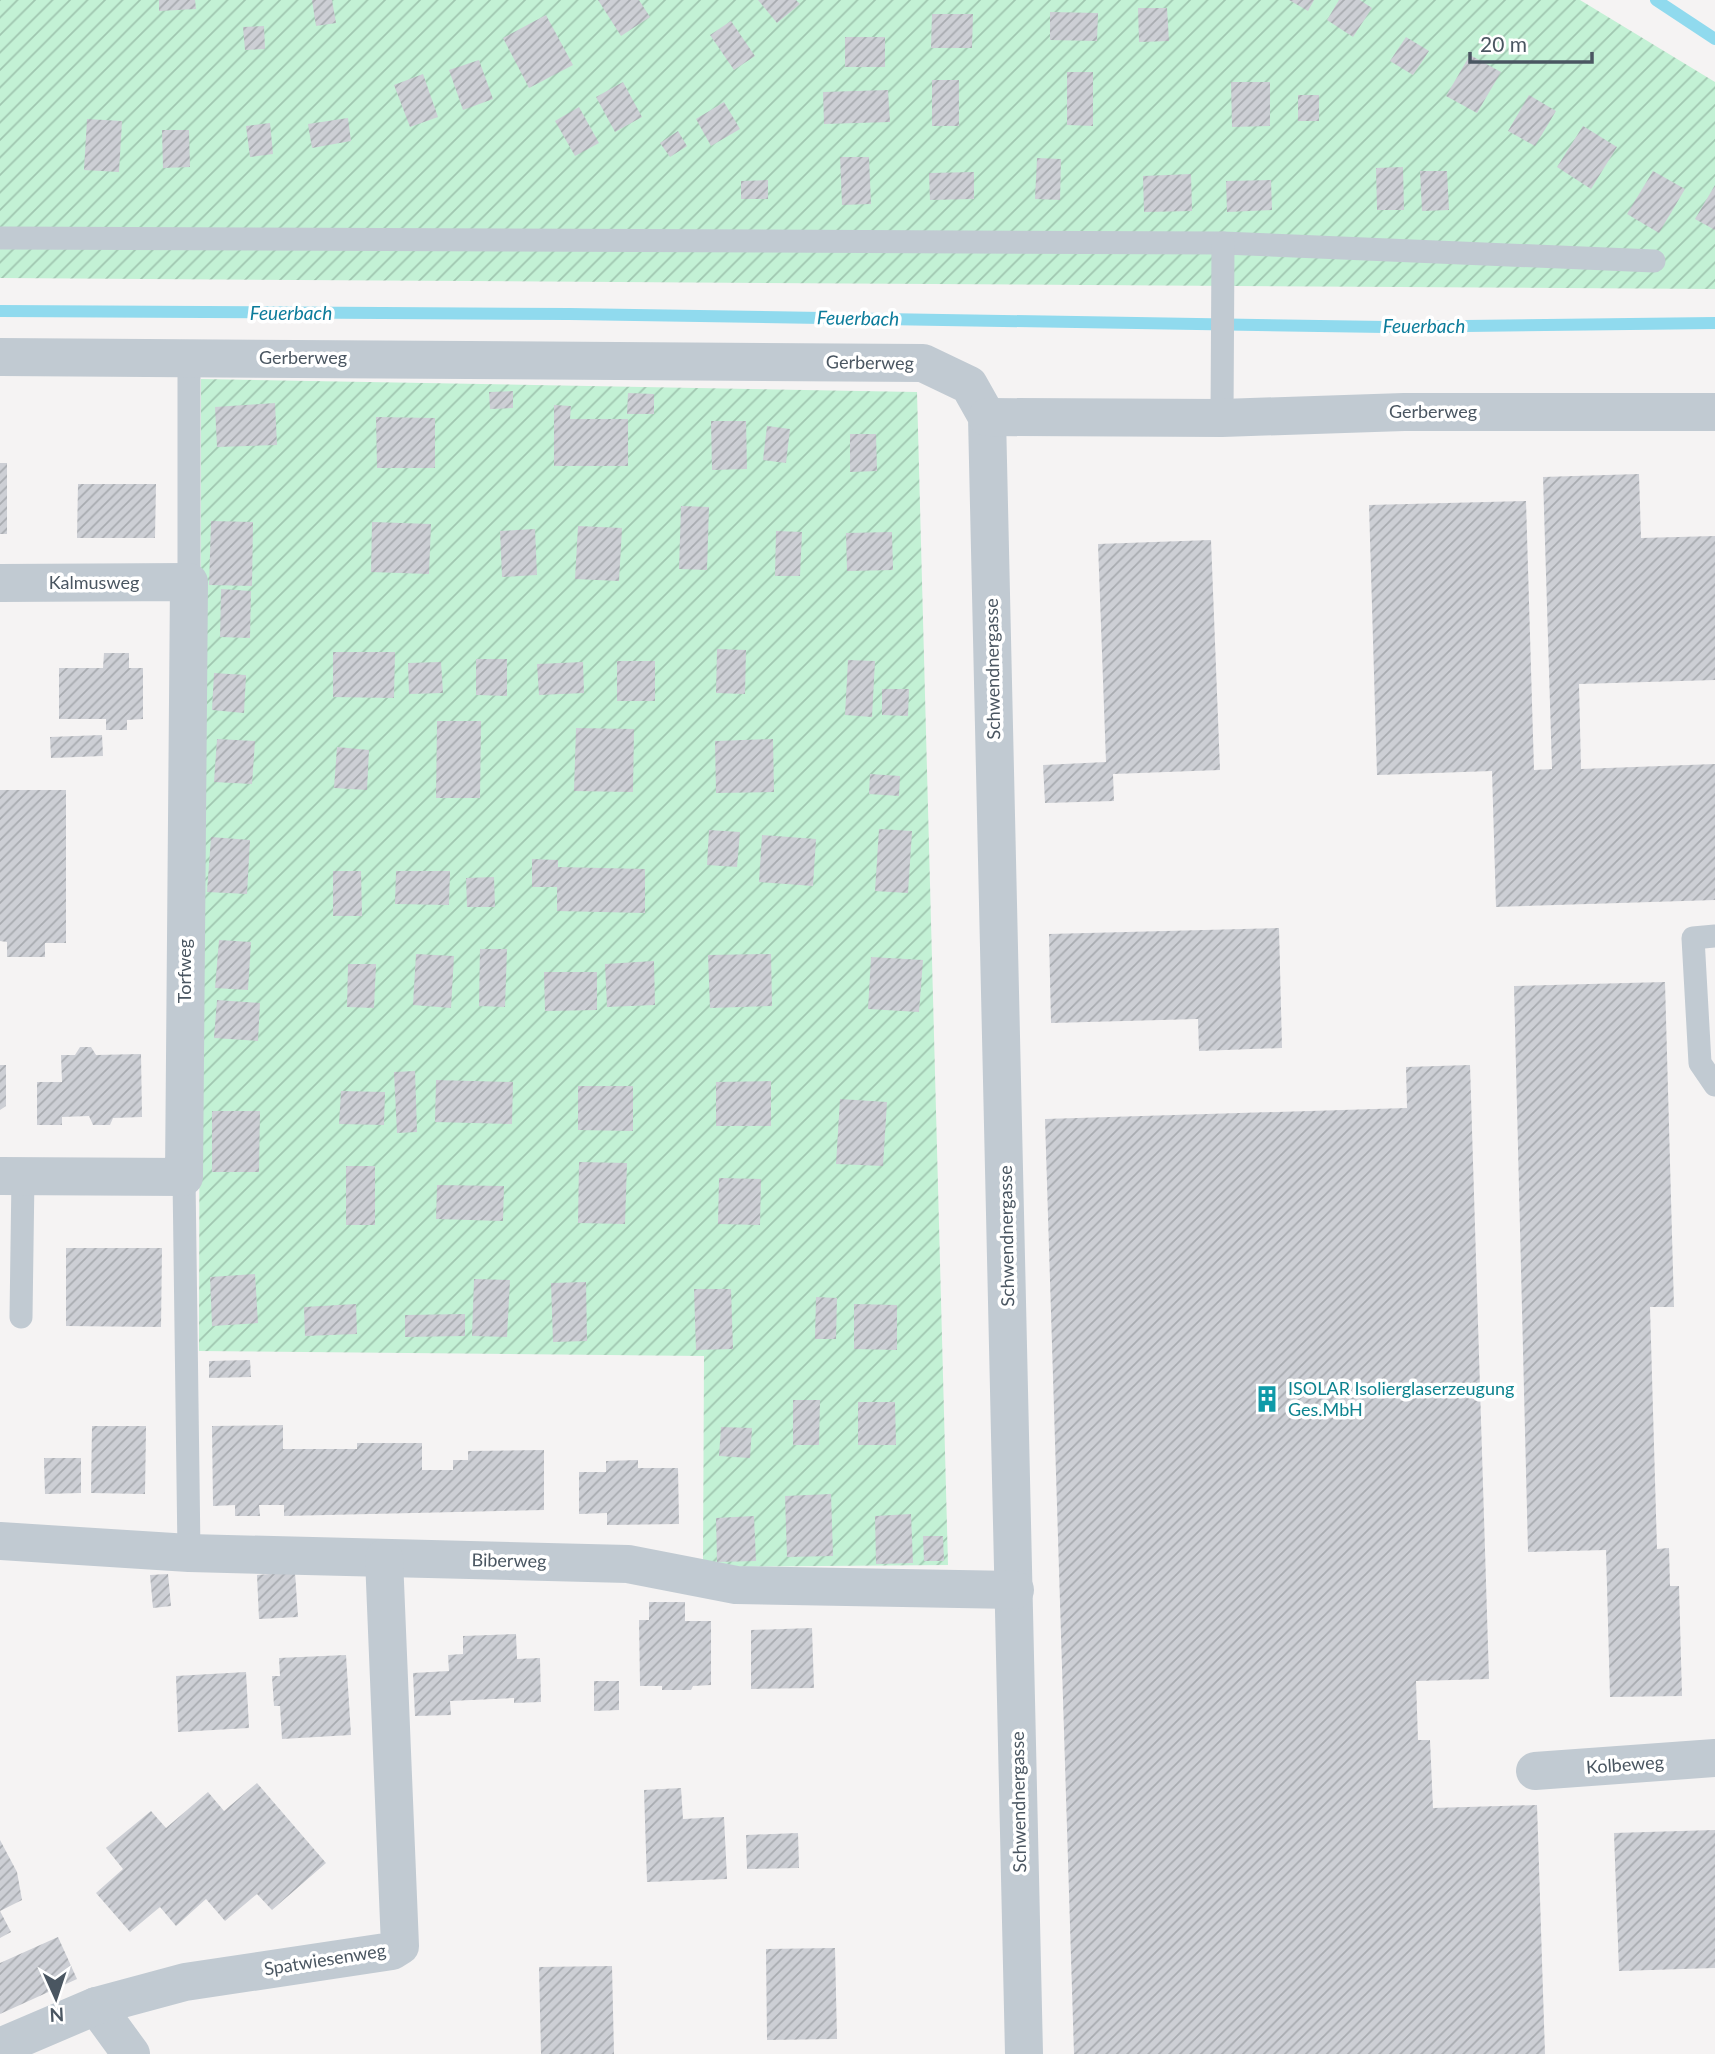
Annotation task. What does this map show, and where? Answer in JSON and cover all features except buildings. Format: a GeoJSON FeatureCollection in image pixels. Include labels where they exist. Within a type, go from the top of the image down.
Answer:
{"type":"FeatureCollection","features":[{"type":"Feature","properties":{"kind":"street","name":"Gerberweg"},"geometry":{"type":"LineString","coordinates":[[0,357],[923,363],[969,385],[987,417],[1222,418],[1404,412],[1715,412]]}},
{"type":"Feature","properties":{"kind":"street","name":"Schwendnergasse"},"geometry":{"type":"LineString","coordinates":[[987,417],[1024,2054]]}},
{"type":"Feature","properties":{"kind":"street","name":"Kalmusweg"},"geometry":{"type":"LineString","coordinates":[[0,583],[189,582]]}},
{"type":"Feature","properties":{"kind":"street","name":"Torfweg"},"geometry":{"type":"LineString","coordinates":[[184,1177],[189,582]]}},
{"type":"Feature","properties":{"kind":"street"},"geometry":{"type":"LineString","coordinates":[[11,1176],[184,1177]]}},
{"type":"Feature","properties":{"kind":"street","name":"Biberweg"},"geometry":{"type":"LineString","coordinates":[[0,1541],[189,1553],[628,1564],[736,1585],[1015,1590]]}},
{"type":"Feature","properties":{"kind":"street","name":"Spatwiesenweg"},"geometry":{"type":"LineString","coordinates":[[0,2047],[96,2006],[185,1982],[392,1951],[400,1946],[384,1558]]}},
{"type":"Feature","properties":{"kind":"street","name":"Kolbeweg"},"geometry":{"type":"LineString","coordinates":[[1535,1771],[1715,1758]]}},
{"type":"Feature","properties":{"kind":"street"},"geometry":{"type":"LineString","coordinates":[[96,2006],[131,2054]]}},
{"type":"Feature","properties":{"kind":"lane"},"geometry":{"type":"LineString","coordinates":[[0,238],[1223,243],[1654,261]]}},
{"type":"Feature","properties":{"kind":"lane"},"geometry":{"type":"LineString","coordinates":[[1222,418],[1223,243]]}},
{"type":"Feature","properties":{"kind":"lane"},"geometry":{"type":"LineString","coordinates":[[188,357],[189,582]]}},
{"type":"Feature","properties":{"kind":"lane"},"geometry":{"type":"LineString","coordinates":[[1715,936],[1693,938],[1700,1063],[1715,1085]]}},
{"type":"Feature","properties":{"kind":"lane"},"geometry":{"type":"LineString","coordinates":[[11,1176],[21,1317]]}},
{"type":"Feature","properties":{"kind":"lane"},"geometry":{"type":"LineString","coordinates":[[184,1177],[189,1553]]}},
{"type":"Feature","properties":{"kind":"green space"},"geometry":{"type":"Polygon","coordinates":[[[0,0],[1580,0],[1715,82],[1715,289],[0,278],[0,0]]]}},
{"type":"Feature","properties":{"kind":"green space"},"geometry":{"type":"Polygon","coordinates":[[[201,379],[917,392],[948,1565],[703,1567],[704,1356],[199,1351],[201,379]]]}},
{"type":"Feature","properties":{"kind":"waterway"},"geometry":{"type":"LineString","coordinates":[[1656,0],[1715,39]]}},
{"type":"Feature","properties":{"kind":"waterway","name":"Feuerbach"},"geometry":{"type":"LineString","coordinates":[[0,311],[570,314],[1385,327],[1715,323]]}},
{"type":"Feature","properties":{"kind":"place","name":"ISOLAR Isolierglaserzeugung Ges.MbH"},"geometry":{"type":"Point","coordinates":[1267,1399]}}]}
